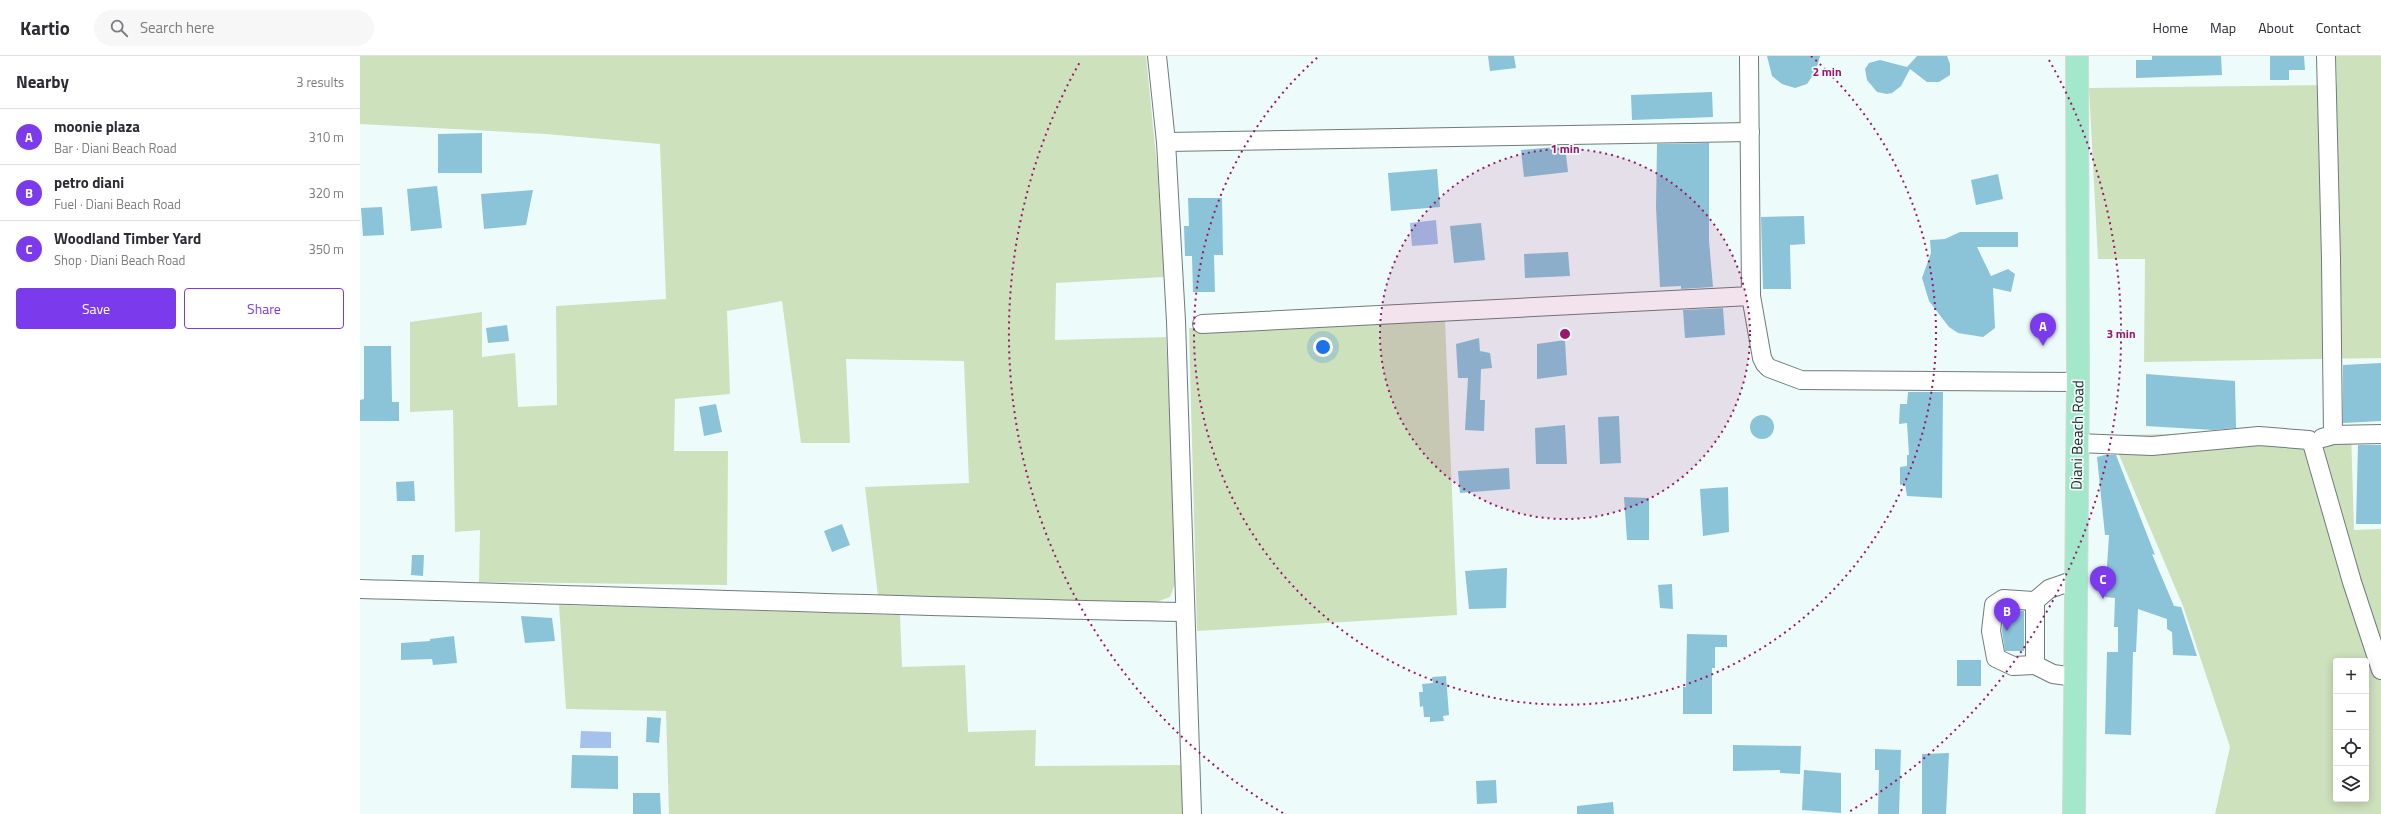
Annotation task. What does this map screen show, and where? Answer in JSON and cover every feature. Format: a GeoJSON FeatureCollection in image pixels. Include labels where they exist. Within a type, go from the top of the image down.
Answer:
{"type":"FeatureCollection","features":[{"type":"Feature","properties":{"kind":"main road","name":"Diani Beach Road"},"geometry":{"type":"LineString","coordinates":[[2074,814],[2078,382],[2077,56]]}},
{"type":"Feature","properties":{"kind":"street"},"geometry":{"type":"LineString","coordinates":[[1157,56],[1166,142],[1176,321],[1184,612],[1192,814]]}},
{"type":"Feature","properties":{"kind":"street"},"geometry":{"type":"LineString","coordinates":[[1749,56],[1751,296],[1765,364],[1776,372],[1801,380],[2078,382]]}},
{"type":"Feature","properties":{"kind":"street"},"geometry":{"type":"LineString","coordinates":[[2326,56],[2331,259],[2332,435]]}},
{"type":"Feature","properties":{"kind":"street"},"geometry":{"type":"LineString","coordinates":[[1166,142],[1750,132]]}},
{"type":"Feature","properties":{"kind":"street"},"geometry":{"type":"LineString","coordinates":[[1202,324],[1751,296]]}},
{"type":"Feature","properties":{"kind":"street"},"geometry":{"type":"LineString","coordinates":[[2077,443],[2152,446],[2259,436],[2309,440],[2332,435],[2381,434]]}},
{"type":"Feature","properties":{"kind":"street"},"geometry":{"type":"LineString","coordinates":[[2309,440],[2312,443],[2352,582],[2381,670]]}},
{"type":"Feature","properties":{"kind":"street"},"geometry":{"type":"LineString","coordinates":[[2035,665],[2036,601],[2048,589],[2075,580]]}},
{"type":"Feature","properties":{"kind":"street"},"geometry":{"type":"LineString","coordinates":[[360,589],[729,598],[969,608],[1184,612]]}},
{"type":"Feature","properties":{"kind":"street"},"geometry":{"type":"LineString","coordinates":[[2036,601],[2003,599],[1994,605],[1991,631],[1996,658],[2013,666],[2035,665],[2053,674],[2075,677]]}},
{"type":"Feature","properties":{"kind":"green space"},"geometry":{"type":"Polygon","coordinates":[[[360,56],[1146,56],[1158,176],[1164,277],[1056,283],[1055,340],[1166,337],[1178,576],[1170,597],[1148,605],[878,596],[865,487],[969,483],[964,361],[846,359],[850,443],[801,443],[782,301],[727,311],[730,394],[675,399],[674,451],[728,451],[727,585],[479,582],[480,530],[455,532],[453,410],[410,412],[410,322],[482,312],[482,357],[515,353],[518,407],[557,405],[556,306],[666,299],[660,144],[546,134],[360,124],[360,56]]]}},
{"type":"Feature","properties":{"kind":"green space"},"geometry":{"type":"Polygon","coordinates":[[[2336,56],[2381,56],[2381,358],[2144,362],[2145,259],[2098,259],[2089,88],[2337,85],[2336,56]]]}},
{"type":"Feature","properties":{"kind":"green space"},"geometry":{"type":"Polygon","coordinates":[[[1445,320],[1457,615],[1197,631],[1189,328],[1445,320]]]}},
{"type":"Feature","properties":{"kind":"green space"},"geometry":{"type":"Polygon","coordinates":[[[2351,431],[2354,530],[2381,529],[2381,814],[2215,814],[2230,747],[2183,606],[2117,450],[2120,435],[2351,431]]]}},
{"type":"Feature","properties":{"kind":"green space"},"geometry":{"type":"Polygon","coordinates":[[[559,605],[900,615],[902,667],[965,665],[968,732],[1036,730],[1035,766],[1186,765],[1187,814],[669,814],[666,711],[566,709],[559,605]]]}},
{"type":"Feature","properties":{"kind":"water"},"geometry":{"type":"Polygon","coordinates":[[[1436,220],[1438,244],[1412,246],[1410,223],[1436,220]]]}},
{"type":"Feature","properties":{"kind":"water"},"geometry":{"type":"Polygon","coordinates":[[[581,731],[611,732],[611,748],[580,748],[581,731]]]}},
{"type":"Feature","properties":{"kind":"building"},"geometry":{"type":"Polygon","coordinates":[[[1488,56],[1514,56],[1516,68],[1490,71],[1488,56]]]}},
{"type":"Feature","properties":{"kind":"building"},"geometry":{"type":"Polygon","coordinates":[[[1767,56],[1820,56],[1816,71],[1807,84],[1795,88],[1782,84],[1772,76],[1767,56]]]}},
{"type":"Feature","properties":{"kind":"building"},"geometry":{"type":"Polygon","coordinates":[[[1917,56],[1947,56],[1950,64],[1950,75],[1939,82],[1927,82],[1910,69],[1901,86],[1892,93],[1887,94],[1877,92],[1867,80],[1865,69],[1869,63],[1880,60],[1907,67],[1917,56]]]}},
{"type":"Feature","properties":{"kind":"building"},"geometry":{"type":"Polygon","coordinates":[[[2152,56],[2221,56],[2222,75],[2136,78],[2136,60],[2152,60],[2152,56]]]}},
{"type":"Feature","properties":{"kind":"building"},"geometry":{"type":"Polygon","coordinates":[[[2270,56],[2304,56],[2305,70],[2289,70],[2289,80],[2270,80],[2270,56]]]}},
{"type":"Feature","properties":{"kind":"building"},"geometry":{"type":"Polygon","coordinates":[[[1712,92],[1713,117],[1632,120],[1631,95],[1712,92]]]}},
{"type":"Feature","properties":{"kind":"building"},"geometry":{"type":"Polygon","coordinates":[[[482,133],[482,173],[438,173],[438,134],[482,133]]]}},
{"type":"Feature","properties":{"kind":"building"},"geometry":{"type":"Polygon","coordinates":[[[1709,143],[1709,241],[1713,287],[1681,289],[1681,286],[1660,287],[1656,207],[1657,144],[1709,143]]]}},
{"type":"Feature","properties":{"kind":"building"},"geometry":{"type":"Polygon","coordinates":[[[1565,146],[1568,172],[1524,177],[1521,150],[1565,146]]]}},
{"type":"Feature","properties":{"kind":"building"},"geometry":{"type":"Polygon","coordinates":[[[1437,169],[1440,207],[1391,211],[1388,173],[1437,169]]]}},
{"type":"Feature","properties":{"kind":"building"},"geometry":{"type":"Polygon","coordinates":[[[1998,174],[2003,199],[1976,205],[1971,180],[1998,174]]]}},
{"type":"Feature","properties":{"kind":"building"},"geometry":{"type":"Polygon","coordinates":[[[437,186],[442,228],[411,231],[407,189],[437,186]]]}},
{"type":"Feature","properties":{"kind":"building"},"geometry":{"type":"Polygon","coordinates":[[[533,190],[526,225],[484,229],[481,194],[533,190]]]}},
{"type":"Feature","properties":{"kind":"building"},"geometry":{"type":"Polygon","coordinates":[[[1188,198],[1222,198],[1223,255],[1214,255],[1215,292],[1193,292],[1192,256],[1185,256],[1184,226],[1189,226],[1188,198]]]}},
{"type":"Feature","properties":{"kind":"building"},"geometry":{"type":"Polygon","coordinates":[[[382,207],[384,235],[363,236],[361,208],[382,207]]]}},
{"type":"Feature","properties":{"kind":"building"},"geometry":{"type":"Polygon","coordinates":[[[1804,216],[1805,244],[1790,245],[1791,289],[1763,289],[1761,217],[1804,216]]]}},
{"type":"Feature","properties":{"kind":"building"},"geometry":{"type":"Polygon","coordinates":[[[1481,223],[1485,260],[1454,263],[1450,226],[1481,223]]]}},
{"type":"Feature","properties":{"kind":"building"},"geometry":{"type":"Polygon","coordinates":[[[1960,232],[2018,232],[2018,247],[1977,247],[1991,276],[2008,269],[2015,274],[2011,292],[1993,288],[1995,328],[1983,337],[1958,333],[1949,327],[1929,301],[1922,278],[1931,253],[1930,240],[1945,239],[1960,232]]]}},
{"type":"Feature","properties":{"kind":"building"},"geometry":{"type":"Polygon","coordinates":[[[1568,252],[1570,276],[1525,278],[1524,254],[1568,252]]]}},
{"type":"Feature","properties":{"kind":"building"},"geometry":{"type":"Polygon","coordinates":[[[1723,308],[1725,335],[1685,338],[1683,310],[1723,308]]]}},
{"type":"Feature","properties":{"kind":"building"},"geometry":{"type":"Polygon","coordinates":[[[507,325],[509,341],[488,343],[486,328],[507,325]]]}},
{"type":"Feature","properties":{"kind":"building"},"geometry":{"type":"Polygon","coordinates":[[[1479,338],[1480,351],[1490,353],[1492,368],[1481,369],[1480,400],[1485,400],[1484,431],[1465,430],[1468,378],[1458,378],[1456,344],[1479,338]]]}},
{"type":"Feature","properties":{"kind":"building"},"geometry":{"type":"Polygon","coordinates":[[[1565,340],[1567,375],[1537,379],[1537,344],[1565,340]]]}},
{"type":"Feature","properties":{"kind":"building"},"geometry":{"type":"Polygon","coordinates":[[[364,346],[391,346],[392,402],[399,402],[399,421],[360,421],[360,400],[364,399],[364,346]]]}},
{"type":"Feature","properties":{"kind":"building"},"geometry":{"type":"Polygon","coordinates":[[[2381,363],[2381,421],[2343,423],[2343,365],[2381,363]]]}},
{"type":"Feature","properties":{"kind":"building"},"geometry":{"type":"Polygon","coordinates":[[[2146,374],[2235,381],[2236,428],[2213,430],[2146,426],[2146,374]]]}},
{"type":"Feature","properties":{"kind":"building"},"geometry":{"type":"Polygon","coordinates":[[[1908,392],[1943,392],[1942,498],[1907,496],[1905,484],[1900,485],[1900,467],[1907,466],[1907,455],[1909,455],[1907,423],[1899,424],[1900,404],[1907,404],[1908,392]]]}},
{"type":"Feature","properties":{"kind":"building"},"geometry":{"type":"Polygon","coordinates":[[[716,404],[722,432],[704,436],[699,407],[716,404]]]}},
{"type":"Feature","properties":{"kind":"building"},"geometry":{"type":"Polygon","coordinates":[[[1762,415],[1770,419],[1774,427],[1770,435],[1762,439],[1754,435],[1750,427],[1754,419],[1762,415]]]}},
{"type":"Feature","properties":{"kind":"building"},"geometry":{"type":"Polygon","coordinates":[[[1619,416],[1621,463],[1600,464],[1598,417],[1619,416]]]}},
{"type":"Feature","properties":{"kind":"building"},"geometry":{"type":"Polygon","coordinates":[[[1565,425],[1567,464],[1536,464],[1535,428],[1565,425]]]}},
{"type":"Feature","properties":{"kind":"building"},"geometry":{"type":"Polygon","coordinates":[[[2358,445],[2381,445],[2381,524],[2356,524],[2358,445]]]}},
{"type":"Feature","properties":{"kind":"building"},"geometry":{"type":"Polygon","coordinates":[[[2116,455],[2155,555],[2152,554],[2174,606],[2181,607],[2197,656],[2173,655],[2172,632],[2167,629],[2167,619],[2138,609],[2136,652],[2133,652],[2131,735],[2105,734],[2107,652],[2118,652],[2118,627],[2114,627],[2115,598],[2105,597],[2109,535],[2105,535],[2097,457],[2116,455]]]}},
{"type":"Feature","properties":{"kind":"building"},"geometry":{"type":"Polygon","coordinates":[[[1509,468],[1510,489],[1460,493],[1458,471],[1509,468]]]}},
{"type":"Feature","properties":{"kind":"building"},"geometry":{"type":"Polygon","coordinates":[[[414,481],[415,501],[397,501],[396,482],[414,481]]]}},
{"type":"Feature","properties":{"kind":"building"},"geometry":{"type":"Polygon","coordinates":[[[1728,487],[1729,532],[1703,536],[1700,489],[1728,487]]]}},
{"type":"Feature","properties":{"kind":"building"},"geometry":{"type":"Polygon","coordinates":[[[1624,497],[1649,498],[1649,540],[1627,540],[1624,497]]]}},
{"type":"Feature","properties":{"kind":"building"},"geometry":{"type":"Polygon","coordinates":[[[842,524],[850,545],[832,552],[824,531],[842,524]]]}},
{"type":"Feature","properties":{"kind":"building"},"geometry":{"type":"Polygon","coordinates":[[[412,555],[424,555],[423,576],[411,575],[412,555]]]}},
{"type":"Feature","properties":{"kind":"building"},"geometry":{"type":"Polygon","coordinates":[[[1507,568],[1506,608],[1469,609],[1465,571],[1507,568]]]}},
{"type":"Feature","properties":{"kind":"building"},"geometry":{"type":"Polygon","coordinates":[[[1672,584],[1673,609],[1660,608],[1658,585],[1672,584]]]}},
{"type":"Feature","properties":{"kind":"building"},"geometry":{"type":"Polygon","coordinates":[[[2005,610],[2024,611],[2024,651],[2005,651],[2002,631],[2005,610]]]}},
{"type":"Feature","properties":{"kind":"building"},"geometry":{"type":"Polygon","coordinates":[[[521,616],[552,618],[555,641],[525,643],[521,616]]]}},
{"type":"Feature","properties":{"kind":"building"},"geometry":{"type":"Polygon","coordinates":[[[1687,634],[1727,635],[1727,647],[1715,647],[1715,668],[1712,668],[1712,714],[1683,714],[1683,687],[1686,687],[1687,634]]]}},
{"type":"Feature","properties":{"kind":"building"},"geometry":{"type":"Polygon","coordinates":[[[454,636],[457,663],[433,665],[432,659],[401,660],[401,643],[430,641],[430,639],[454,636]]]}},
{"type":"Feature","properties":{"kind":"building"},"geometry":{"type":"Polygon","coordinates":[[[1957,660],[1981,660],[1981,686],[1957,686],[1957,660]]]}},
{"type":"Feature","properties":{"kind":"building"},"geometry":{"type":"Polygon","coordinates":[[[1446,676],[1449,715],[1443,716],[1444,721],[1430,722],[1430,717],[1424,717],[1423,706],[1420,707],[1419,692],[1423,692],[1422,684],[1433,683],[1432,677],[1446,676]]]}},
{"type":"Feature","properties":{"kind":"building"},"geometry":{"type":"Polygon","coordinates":[[[647,717],[661,718],[659,743],[646,742],[647,717]]]}},
{"type":"Feature","properties":{"kind":"building"},"geometry":{"type":"Polygon","coordinates":[[[1733,745],[1801,746],[1800,774],[1780,773],[1780,770],[1733,771],[1733,745]]]}},
{"type":"Feature","properties":{"kind":"building"},"geometry":{"type":"Polygon","coordinates":[[[1875,749],[1901,750],[1899,814],[1878,814],[1879,770],[1875,770],[1875,749]]]}},
{"type":"Feature","properties":{"kind":"building"},"geometry":{"type":"Polygon","coordinates":[[[1949,753],[1946,814],[1922,814],[1922,754],[1949,753]]]}},
{"type":"Feature","properties":{"kind":"building"},"geometry":{"type":"Polygon","coordinates":[[[572,755],[618,756],[618,789],[571,788],[572,755]]]}},
{"type":"Feature","properties":{"kind":"building"},"geometry":{"type":"Polygon","coordinates":[[[1804,770],[1841,773],[1841,813],[1802,810],[1804,770]]]}},
{"type":"Feature","properties":{"kind":"building"},"geometry":{"type":"Polygon","coordinates":[[[1496,780],[1497,803],[1477,804],[1476,781],[1496,780]]]}},
{"type":"Feature","properties":{"kind":"building"},"geometry":{"type":"Polygon","coordinates":[[[633,793],[660,793],[661,814],[633,814],[633,793]]]}},
{"type":"Feature","properties":{"kind":"building"},"geometry":{"type":"Polygon","coordinates":[[[1613,802],[1614,814],[1577,814],[1577,806],[1613,802]]]}},
{"type":"Feature","properties":{"kind":"place","name":"moonie plaza"},"geometry":{"type":"Point","coordinates":[2043,346]}},
{"type":"Feature","properties":{"kind":"place","name":"Woodland Timber Yard"},"geometry":{"type":"Point","coordinates":[2103,599]}},
{"type":"Feature","properties":{"kind":"place","name":"petro diani"},"geometry":{"type":"Point","coordinates":[2007,631]}}]}
